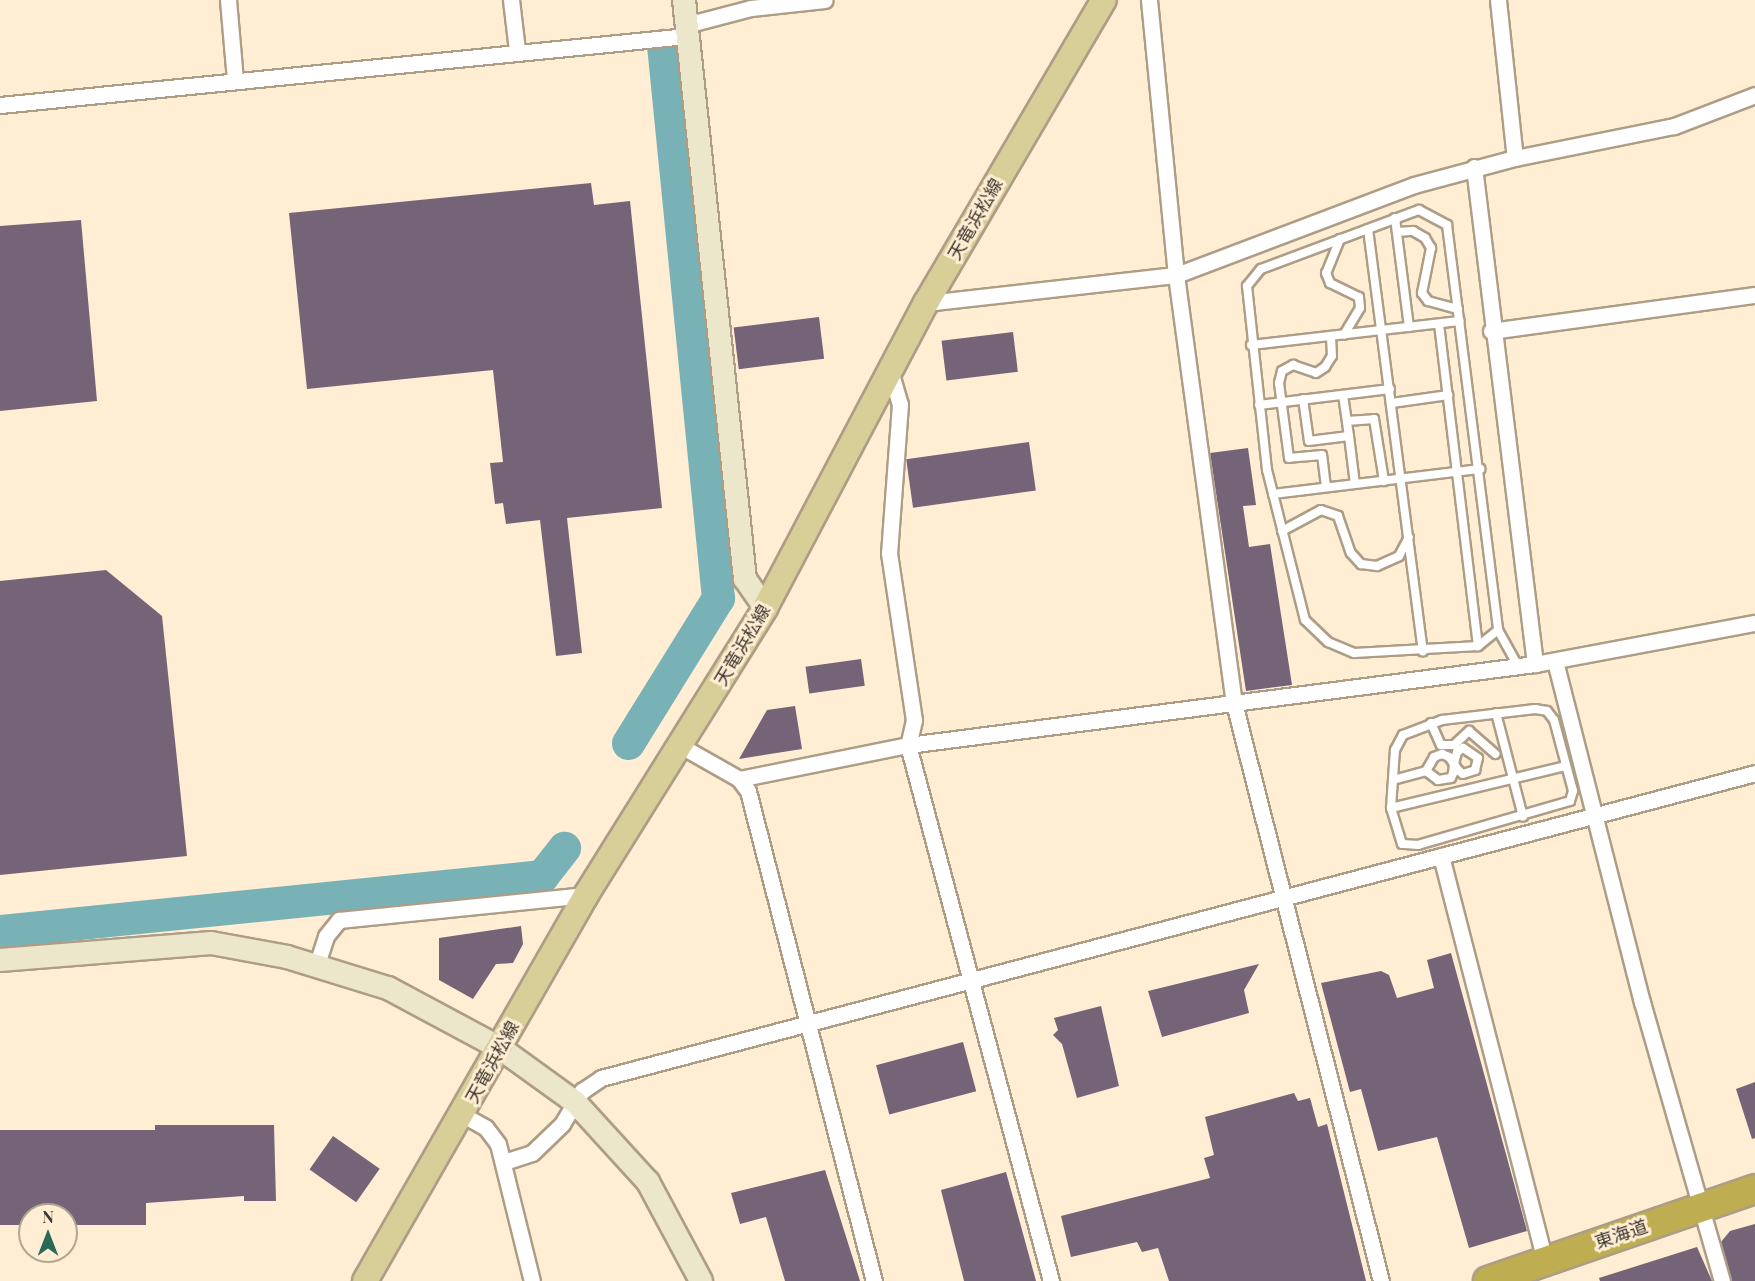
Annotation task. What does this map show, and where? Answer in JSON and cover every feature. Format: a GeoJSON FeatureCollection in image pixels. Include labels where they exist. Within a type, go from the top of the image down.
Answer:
{"type":"FeatureCollection","features":[{"type":"Feature","properties":{"kind":"highway","name":"東海道"},"geometry":{"type":"LineString","coordinates":[[1488,1281],[1755,1189]]}},
{"type":"Feature","properties":{"kind":"main road","name":"天竜浜松線"},"geometry":{"type":"LineString","coordinates":[[365,1281],[463,1115],[586,894],[681,746],[765,608],[926,303],[1104,0]]}},
{"type":"Feature","properties":{"kind":"street"},"geometry":{"type":"LineString","coordinates":[[228,0],[235,80]]}},
{"type":"Feature","properties":{"kind":"street"},"geometry":{"type":"LineString","coordinates":[[511,0],[517,50]]}},
{"type":"Feature","properties":{"kind":"street"},"geometry":{"type":"LineString","coordinates":[[684,0],[745,579],[765,608]]}},
{"type":"Feature","properties":{"kind":"street"},"geometry":{"type":"LineString","coordinates":[[0,105],[517,50],[645,40],[687,31],[751,8],[825,0]]}},
{"type":"Feature","properties":{"kind":"street"},"geometry":{"type":"LineString","coordinates":[[1149,0],[1176,275],[1234,703],[1286,898],[1381,1281]]}},
{"type":"Feature","properties":{"kind":"street"},"geometry":{"type":"LineString","coordinates":[[1498,0],[1515,158]]}},
{"type":"Feature","properties":{"kind":"street"},"geometry":{"type":"LineString","coordinates":[[926,303],[1176,275],[1474,168],[1674,126],[1755,95]]}},
{"type":"Feature","properties":{"kind":"street"},"geometry":{"type":"LineString","coordinates":[[1474,168],[1491,331],[1534,664]]}},
{"type":"Feature","properties":{"kind":"street"},"geometry":{"type":"LineString","coordinates":[[1491,331],[1755,295]]}},
{"type":"Feature","properties":{"kind":"street"},"geometry":{"type":"LineString","coordinates":[[891,370],[900,404],[889,553],[914,720],[908,746],[973,980],[1051,1281]]}},
{"type":"Feature","properties":{"kind":"street"},"geometry":{"type":"LineString","coordinates":[[739,779],[908,746],[1555,661],[1755,623]]}},
{"type":"Feature","properties":{"kind":"street"},"geometry":{"type":"LineString","coordinates":[[1555,661],[1596,814],[1642,1002],[1722,1281]]}},
{"type":"Feature","properties":{"kind":"street"},"geometry":{"type":"LineString","coordinates":[[681,746],[739,779],[748,792],[806,1026],[874,1281]]}},
{"type":"Feature","properties":{"kind":"street"},"geometry":{"type":"LineString","coordinates":[[504,1162],[532,1153],[575,1102],[601,1078],[806,1026],[1755,773]]}},
{"type":"Feature","properties":{"kind":"street"},"geometry":{"type":"LineString","coordinates":[[1441,856],[1545,1261]]}},
{"type":"Feature","properties":{"kind":"street"},"geometry":{"type":"LineString","coordinates":[[317,964],[326,936],[339,920],[586,894]]}},
{"type":"Feature","properties":{"kind":"street"},"geometry":{"type":"LineString","coordinates":[[0,960],[185,942],[317,964],[388,988],[500,1048],[575,1102],[648,1182],[701,1281]]}},
{"type":"Feature","properties":{"kind":"street"},"geometry":{"type":"LineString","coordinates":[[463,1115],[489,1131],[504,1162],[532,1281]]}},
{"type":"Feature","properties":{"kind":"lane"},"geometry":{"type":"LineString","coordinates":[[1498,630],[1478,646],[1423,651],[1354,653],[1328,642],[1305,620],[1273,494],[1259,405],[1245,296],[1254,276],[1340,239],[1419,210],[1447,225],[1480,469],[1498,630],[1518,666]]}},
{"type":"Feature","properties":{"kind":"lane"},"geometry":{"type":"LineString","coordinates":[[1395,218],[1409,327]]}},
{"type":"Feature","properties":{"kind":"lane"},"geometry":{"type":"LineString","coordinates":[[1368,228],[1403,478],[1423,651]]}},
{"type":"Feature","properties":{"kind":"lane"},"geometry":{"type":"LineString","coordinates":[[1396,232],[1413,231],[1425,238],[1430,260],[1422,293],[1428,301],[1458,309]]}},
{"type":"Feature","properties":{"kind":"lane"},"geometry":{"type":"LineString","coordinates":[[1340,239],[1326,273],[1330,283],[1359,297],[1360,308],[1344,335]]}},
{"type":"Feature","properties":{"kind":"lane"},"geometry":{"type":"LineString","coordinates":[[1251,345],[1460,321]]}},
{"type":"Feature","properties":{"kind":"lane"},"geometry":{"type":"LineString","coordinates":[[1439,324],[1478,646]]}},
{"type":"Feature","properties":{"kind":"lane"},"geometry":{"type":"LineString","coordinates":[[1326,487],[1322,455],[1289,458],[1282,402],[1282,371],[1293,365],[1316,373],[1325,367],[1332,356],[1331,336]]}},
{"type":"Feature","properties":{"kind":"lane"},"geometry":{"type":"LineString","coordinates":[[1259,405],[1390,390]]}},
{"type":"Feature","properties":{"kind":"lane"},"geometry":{"type":"LineString","coordinates":[[1343,395],[1355,484]]}},
{"type":"Feature","properties":{"kind":"lane"},"geometry":{"type":"LineString","coordinates":[[1392,403],[1448,395]]}},
{"type":"Feature","properties":{"kind":"lane"},"geometry":{"type":"LineString","coordinates":[[1303,399],[1310,441],[1349,436]]}},
{"type":"Feature","properties":{"kind":"lane"},"geometry":{"type":"LineString","coordinates":[[1347,421],[1374,419],[1384,481]]}},
{"type":"Feature","properties":{"kind":"lane"},"geometry":{"type":"LineString","coordinates":[[1273,494],[1480,469]]}},
{"type":"Feature","properties":{"kind":"lane"},"geometry":{"type":"LineString","coordinates":[[1282,531],[1321,510],[1338,516],[1361,564],[1377,566],[1399,556],[1409,536]]}},
{"type":"Feature","properties":{"kind":"lane"},"geometry":{"type":"LineString","coordinates":[[1547,711],[1566,766],[1570,801],[1523,817],[1408,846],[1397,834],[1391,808],[1395,750],[1403,735],[1431,723],[1496,713],[1547,711]]}},
{"type":"Feature","properties":{"kind":"lane"},"geometry":{"type":"LineString","coordinates":[[1496,713],[1523,817]]}},
{"type":"Feature","properties":{"kind":"lane"},"geometry":{"type":"LineString","coordinates":[[1431,723],[1441,745],[1454,745],[1469,731],[1495,754]]}},
{"type":"Feature","properties":{"kind":"lane"},"geometry":{"type":"LineString","coordinates":[[1393,780],[1426,771],[1444,780],[1451,778],[1454,764],[1463,748],[1478,758]]}},
{"type":"Feature","properties":{"kind":"lane"},"geometry":{"type":"LineString","coordinates":[[1426,771],[1434,757],[1442,754],[1469,773],[1478,758],[1506,751]]}},
{"type":"Feature","properties":{"kind":"lane"},"geometry":{"type":"LineString","coordinates":[[1391,808],[1566,766]]}},
{"type":"Feature","properties":{"kind":"building"},"geometry":{"type":"Polygon","coordinates":[[[591,183],[594,205],[630,201],[662,508],[567,518],[582,653],[556,656],[540,520],[506,524],[503,503],[495,504],[490,463],[503,462],[493,370],[307,389],[289,213],[591,183]]]}},
{"type":"Feature","properties":{"kind":"building"},"geometry":{"type":"Polygon","coordinates":[[[81,220],[97,401],[0,411],[0,226],[81,220]]]}},
{"type":"Feature","properties":{"kind":"building"},"geometry":{"type":"Polygon","coordinates":[[[819,317],[824,359],[739,369],[734,327],[819,317]]]}},
{"type":"Feature","properties":{"kind":"building"},"geometry":{"type":"Polygon","coordinates":[[[1013,332],[1018,372],[946,380],[942,341],[1013,332]]]}},
{"type":"Feature","properties":{"kind":"building"},"geometry":{"type":"Polygon","coordinates":[[[1029,442],[1036,491],[913,508],[906,459],[1029,442]]]}},
{"type":"Feature","properties":{"kind":"building"},"geometry":{"type":"Polygon","coordinates":[[[1248,448],[1256,505],[1243,506],[1249,547],[1270,544],[1292,685],[1246,691],[1210,453],[1248,448]]]}},
{"type":"Feature","properties":{"kind":"building"},"geometry":{"type":"Polygon","coordinates":[[[106,570],[162,616],[187,856],[0,875],[0,581],[106,570]]]}},
{"type":"Feature","properties":{"kind":"building"},"geometry":{"type":"Polygon","coordinates":[[[861,659],[865,686],[809,694],[806,667],[861,659]]]}},
{"type":"Feature","properties":{"kind":"building"},"geometry":{"type":"Polygon","coordinates":[[[795,706],[802,749],[739,759],[767,710],[795,706]]]}},
{"type":"Feature","properties":{"kind":"building"},"geometry":{"type":"Polygon","coordinates":[[[521,926],[523,944],[513,963],[496,964],[473,999],[439,980],[439,938],[521,926]]]}},
{"type":"Feature","properties":{"kind":"building"},"geometry":{"type":"Polygon","coordinates":[[[1451,953],[1527,1231],[1469,1248],[1437,1137],[1378,1151],[1361,1089],[1350,1092],[1321,983],[1381,971],[1389,975],[1397,998],[1434,988],[1427,960],[1451,953]]]}},
{"type":"Feature","properties":{"kind":"building"},"geometry":{"type":"Polygon","coordinates":[[[1259,964],[1244,990],[1249,1013],[1162,1037],[1148,991],[1259,964]]]}},
{"type":"Feature","properties":{"kind":"building"},"geometry":{"type":"Polygon","coordinates":[[[1101,1006],[1119,1086],[1077,1098],[1062,1044],[1053,1035],[1058,1030],[1054,1018],[1101,1006]]]}},
{"type":"Feature","properties":{"kind":"building"},"geometry":{"type":"Polygon","coordinates":[[[963,1042],[976,1091],[889,1115],[876,1065],[963,1042]]]}},
{"type":"Feature","properties":{"kind":"building"},"geometry":{"type":"Polygon","coordinates":[[[1755,1082],[1755,1138],[1752,1139],[1736,1089],[1755,1082]]]}},
{"type":"Feature","properties":{"kind":"building"},"geometry":{"type":"Polygon","coordinates":[[[1294,1093],[1298,1101],[1310,1098],[1318,1127],[1327,1124],[1366,1281],[1169,1281],[1158,1248],[1142,1252],[1137,1242],[1071,1257],[1061,1216],[1210,1178],[1204,1158],[1214,1155],[1205,1117],[1294,1093]]]}},
{"type":"Feature","properties":{"kind":"building"},"geometry":{"type":"Polygon","coordinates":[[[155,1125],[274,1125],[276,1201],[244,1201],[244,1196],[146,1203],[146,1225],[78,1225],[78,1203],[18,1203],[18,1225],[0,1225],[0,1130],[155,1130],[155,1125]]]}},
{"type":"Feature","properties":{"kind":"building"},"geometry":{"type":"Polygon","coordinates":[[[333,1136],[380,1169],[356,1202],[309,1170],[333,1136]]]}},
{"type":"Feature","properties":{"kind":"building"},"geometry":{"type":"Polygon","coordinates":[[[825,1170],[860,1281],[785,1281],[766,1217],[740,1224],[731,1193],[825,1170]]]}},
{"type":"Feature","properties":{"kind":"building"},"geometry":{"type":"Polygon","coordinates":[[[1006,1172],[1036,1281],[964,1281],[941,1190],[1006,1172]]]}},
{"type":"Feature","properties":{"kind":"building"},"geometry":{"type":"Polygon","coordinates":[[[1755,1224],[1755,1281],[1731,1281],[1721,1242],[1730,1231],[1755,1224]]]}},
{"type":"Feature","properties":{"kind":"building"},"geometry":{"type":"Polygon","coordinates":[[[1697,1247],[1712,1281],[1600,1281],[1599,1278],[1697,1247]]]}},
{"type":"Feature","properties":{"kind":"waterway"},"geometry":{"type":"LineString","coordinates":[[628,743],[718,598],[663,45]]}},
{"type":"Feature","properties":{"kind":"waterway"},"geometry":{"type":"LineString","coordinates":[[0,931],[542,876],[564,848]]}}]}
